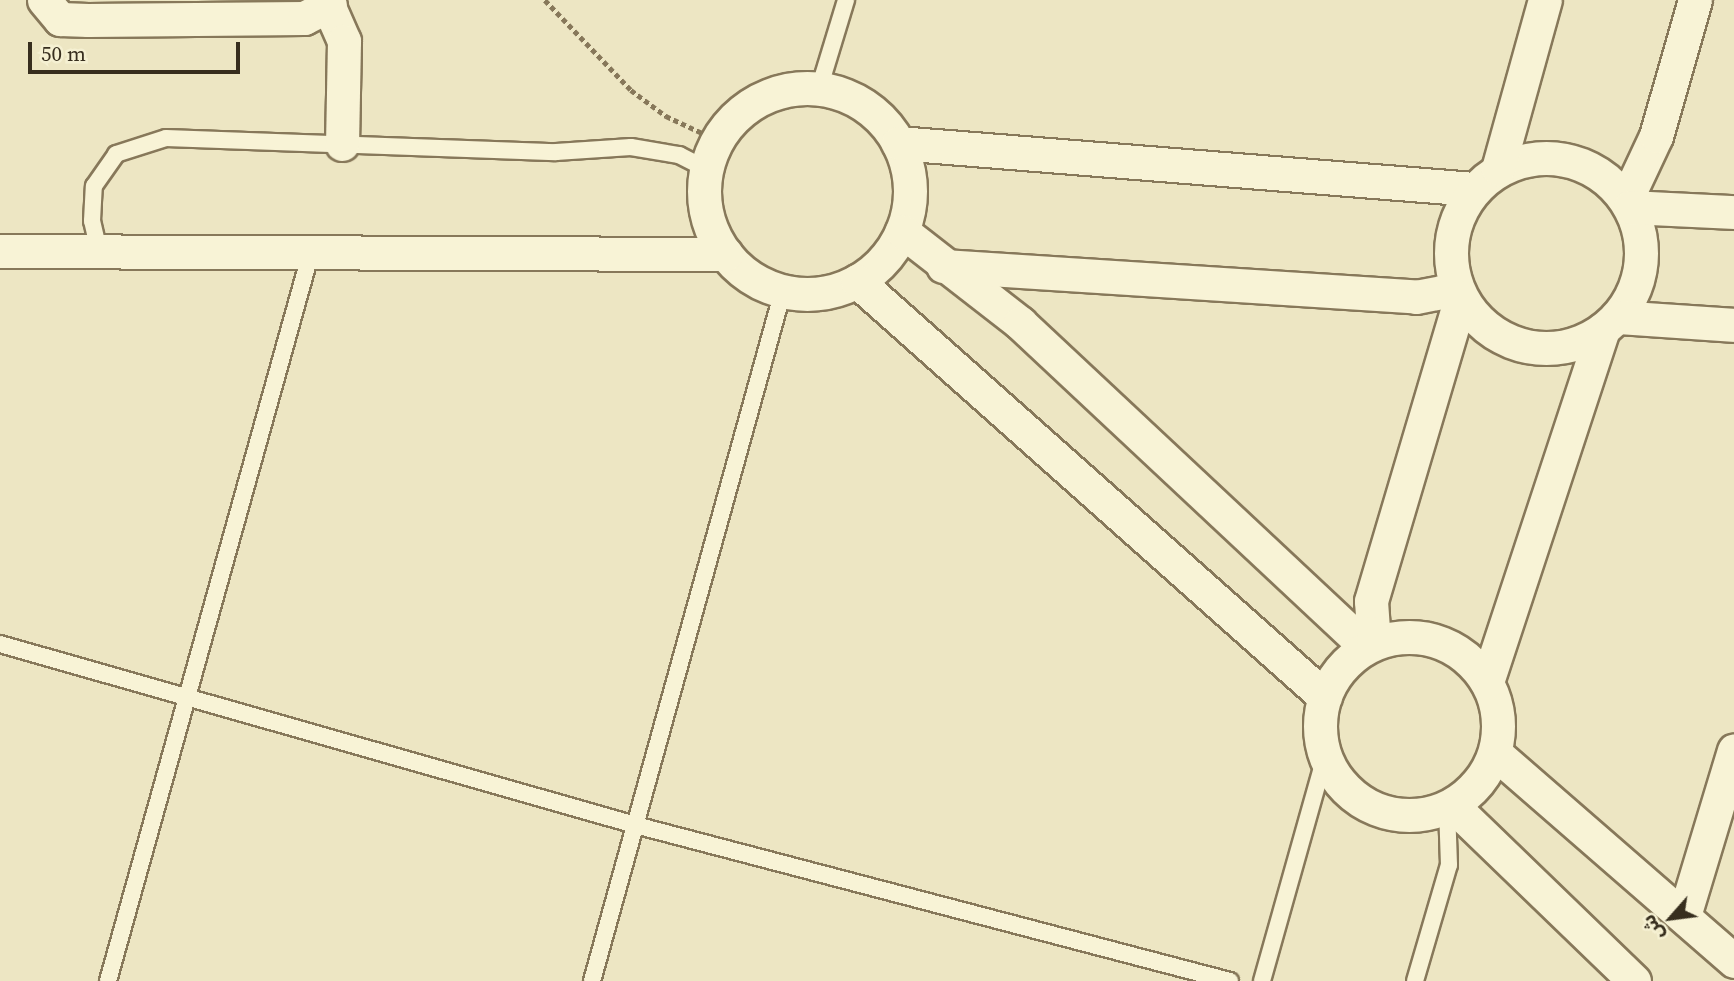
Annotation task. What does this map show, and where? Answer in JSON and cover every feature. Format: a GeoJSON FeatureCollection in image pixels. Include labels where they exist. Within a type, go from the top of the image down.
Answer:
{"type":"FeatureCollection","features":[{"type":"Feature","properties":{"kind":"street"},"geometry":{"type":"LineString","coordinates":[[44,0],[60,19],[88,20],[304,18],[328,2],[344,41],[342,144]]}},
{"type":"Feature","properties":{"kind":"street"},"geometry":{"type":"LineString","coordinates":[[1370,645],[1371,601],[1459,293],[1451,236],[1459,211],[1486,179],[1545,0]]}},
{"type":"Feature","properties":{"kind":"street"},"geometry":{"type":"LineString","coordinates":[[1628,204],[1656,136],[1695,0]]}},
{"type":"Feature","properties":{"kind":"street"},"geometry":{"type":"LineString","coordinates":[[867,274],[902,231],[910,192],[898,143],[865,106],[819,89],[789,89],[761,99],[736,116],[712,154],[709,218],[726,254],[762,283],[783,291],[808,294],[867,274],[948,266],[1416,297],[1459,293]]}},
{"type":"Feature","properties":{"kind":"street"},"geometry":{"type":"LineString","coordinates":[[898,143],[1486,179],[1544,158],[1582,163],[1606,178],[1628,204],[1640,235],[1641,265],[1633,293],[1610,324],[1487,682]]}},
{"type":"Feature","properties":{"kind":"street"},"geometry":{"type":"LineString","coordinates":[[1628,204],[1734,212]]}},
{"type":"Feature","properties":{"kind":"street"},"geometry":{"type":"LineString","coordinates":[[902,231],[1020,323],[1370,645]]}},
{"type":"Feature","properties":{"kind":"street"},"geometry":{"type":"LineString","coordinates":[[0,251],[726,254]]}},
{"type":"Feature","properties":{"kind":"street"},"geometry":{"type":"LineString","coordinates":[[867,274],[1325,697]]}},
{"type":"Feature","properties":{"kind":"street"},"geometry":{"type":"LineString","coordinates":[[1459,293],[1481,323],[1509,341],[1541,349],[1574,345],[1610,324],[1734,326]]}},
{"type":"Feature","properties":{"kind":"street"},"geometry":{"type":"LineString","coordinates":[[1405,636],[1438,641],[1466,657],[1487,682],[1499,729],[1495,752],[1478,783],[1449,806],[1418,815],[1399,814],[1362,802],[1340,783],[1325,757],[1320,717],[1325,697],[1341,668],[1370,645],[1405,636]]}},
{"type":"Feature","properties":{"kind":"street"},"geometry":{"type":"LineString","coordinates":[[1684,916],[1734,750]]}},
{"type":"Feature","properties":{"kind":"street"},"geometry":{"type":"LineString","coordinates":[[1495,752],[1734,961]]}},
{"type":"Feature","properties":{"kind":"street"},"geometry":{"type":"LineString","coordinates":[[1449,806],[1634,981]]}},
{"type":"Feature","properties":{"kind":"lane"},"geometry":{"type":"LineString","coordinates":[[819,89],[846,0]]}},
{"type":"Feature","properties":{"kind":"lane"},"geometry":{"type":"LineString","coordinates":[[99,251],[92,221],[94,186],[116,155],[139,144],[166,138],[556,152],[631,147],[678,155],[712,154]]}},
{"type":"Feature","properties":{"kind":"lane"},"geometry":{"type":"LineString","coordinates":[[108,981],[311,252]]}},
{"type":"Feature","properties":{"kind":"lane"},"geometry":{"type":"LineString","coordinates":[[592,981],[639,826],[783,291]]}},
{"type":"Feature","properties":{"kind":"lane"},"geometry":{"type":"LineString","coordinates":[[0,644],[639,826],[1230,981]]}},
{"type":"Feature","properties":{"kind":"lane"},"geometry":{"type":"LineString","coordinates":[[1262,981],[1325,757]]}},
{"type":"Feature","properties":{"kind":"lane"},"geometry":{"type":"LineString","coordinates":[[1415,981],[1449,864],[1449,806]]}},
{"type":"Feature","properties":{"kind":"path"},"geometry":{"type":"LineString","coordinates":[[545,0],[631,90],[712,154]]}}]}
